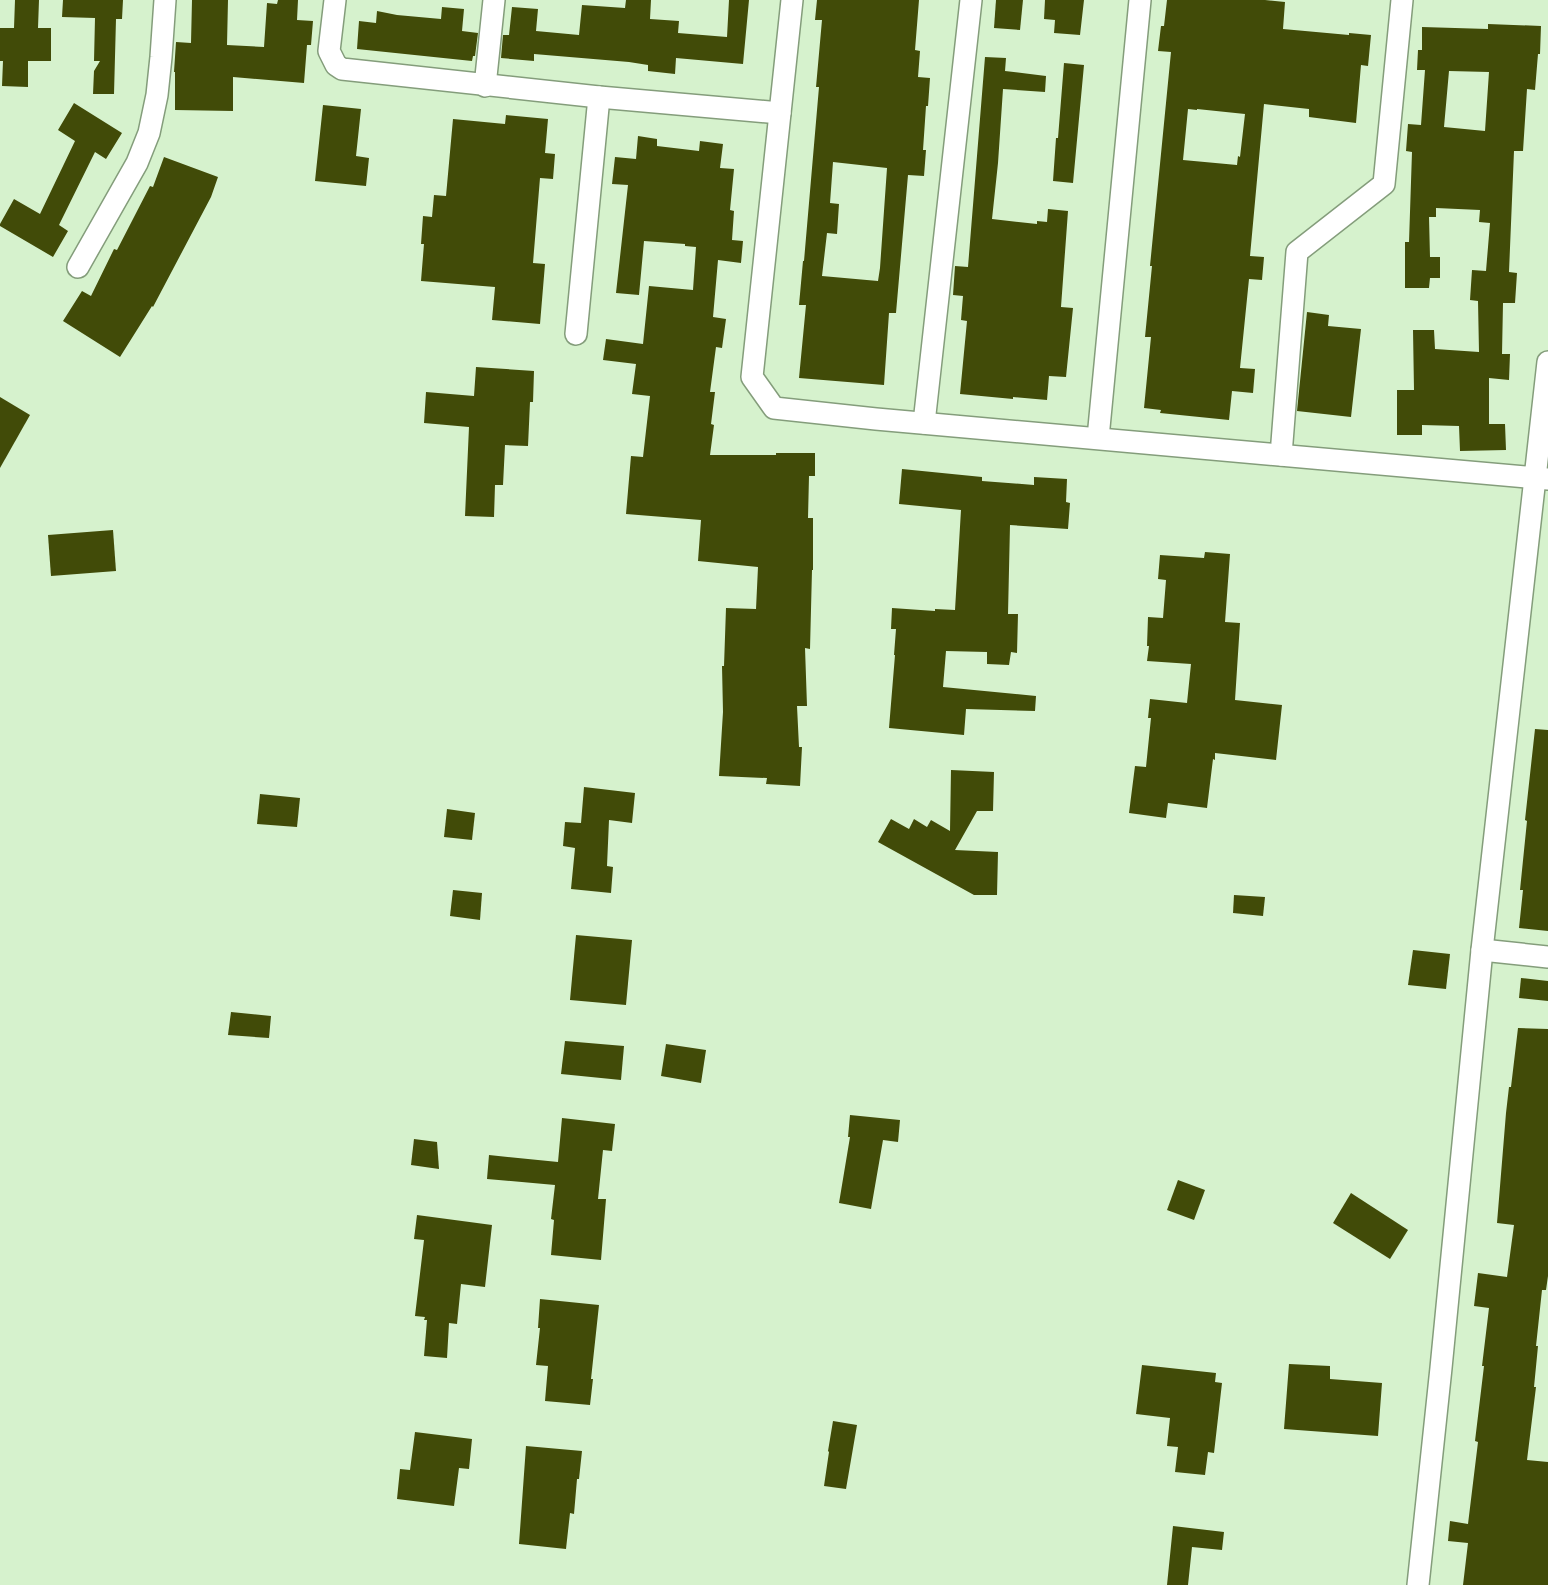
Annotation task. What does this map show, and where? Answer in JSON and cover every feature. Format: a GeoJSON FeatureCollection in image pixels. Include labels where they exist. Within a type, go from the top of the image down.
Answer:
{"type":"FeatureCollection","features":[{"type":"Feature","properties":{"kind":"street"},"geometry":{"type":"LineString","coordinates":[[78,267],[137,163],[149,133],[158,86],[165,0]]}},
{"type":"Feature","properties":{"kind":"street"},"geometry":{"type":"LineString","coordinates":[[335,0],[329,51],[336,65],[342,69],[599,98],[780,113]]}},
{"type":"Feature","properties":{"kind":"street"},"geometry":{"type":"LineString","coordinates":[[485,86],[494,0]]}},
{"type":"Feature","properties":{"kind":"street"},"geometry":{"type":"LineString","coordinates":[[792,0],[752,377],[774,408],[1541,478]]}},
{"type":"Feature","properties":{"kind":"street"},"geometry":{"type":"LineString","coordinates":[[924,423],[971,0]]}},
{"type":"Feature","properties":{"kind":"street"},"geometry":{"type":"LineString","coordinates":[[1098,438],[1140,0]]}},
{"type":"Feature","properties":{"kind":"street"},"geometry":{"type":"LineString","coordinates":[[1281,455],[1297,252],[1384,184],[1402,0]]}},
{"type":"Feature","properties":{"kind":"street"},"geometry":{"type":"LineString","coordinates":[[576,334],[599,98]]}},
{"type":"Feature","properties":{"kind":"street"},"geometry":{"type":"LineString","coordinates":[[1418,1585],[1482,950],[1541,478],[1548,362]]}},
{"type":"Feature","properties":{"kind":"street"},"geometry":{"type":"LineString","coordinates":[[1482,950],[1548,957]]}},
{"type":"Feature","properties":{"kind":"building"},"geometry":{"type":"Polygon","coordinates":[[[15,0],[39,0],[38,28],[51,28],[51,61],[28,61],[28,87],[2,86],[3,61],[0,61],[0,28],[14,28],[15,0]]]}},
{"type":"Feature","properties":{"kind":"building"},"geometry":{"type":"Polygon","coordinates":[[[63,0],[123,0],[122,19],[116,19],[114,94],[93,94],[94,71],[100,61],[94,61],[95,18],[62,17],[63,0]]]}},
{"type":"Feature","properties":{"kind":"building"},"geometry":{"type":"Polygon","coordinates":[[[192,0],[228,0],[227,45],[264,47],[267,3],[277,4],[278,0],[298,0],[297,20],[313,21],[311,45],[307,45],[304,83],[233,77],[233,111],[175,110],[176,42],[191,43],[192,0]]]}},
{"type":"Feature","properties":{"kind":"building"},"geometry":{"type":"Polygon","coordinates":[[[626,0],[651,0],[650,19],[679,21],[678,33],[727,37],[729,0],[749,0],[743,64],[676,58],[675,74],[648,71],[648,65],[629,62],[534,54],[534,61],[501,58],[503,35],[509,35],[512,7],[538,9],[536,31],[579,35],[582,5],[625,8],[626,0]]]}},
{"type":"Feature","properties":{"kind":"building"},"geometry":{"type":"Polygon","coordinates":[[[817,0],[919,0],[915,50],[920,51],[918,77],[930,78],[923,150],[926,150],[924,176],[908,175],[896,313],[889,313],[884,385],[799,378],[806,305],[799,305],[819,87],[816,87],[822,20],[815,20],[817,0]],[[833,162],[830,203],[839,204],[837,234],[827,233],[822,276],[878,281],[887,168],[833,162]]]}},
{"type":"Feature","properties":{"kind":"building"},"geometry":{"type":"Polygon","coordinates":[[[996,0],[1023,0],[1020,30],[994,28],[996,0]]]}},
{"type":"Feature","properties":{"kind":"building"},"geometry":{"type":"Polygon","coordinates":[[[1045,0],[1084,0],[1080,35],[1054,33],[1055,20],[1044,19],[1045,0]]]}},
{"type":"Feature","properties":{"kind":"building"},"geometry":{"type":"Polygon","coordinates":[[[1167,0],[1265,0],[1285,2],[1283,29],[1371,35],[1368,66],[1361,65],[1356,123],[1309,117],[1309,109],[1264,104],[1250,256],[1264,257],[1262,280],[1249,279],[1240,368],[1255,369],[1253,393],[1232,391],[1229,420],[1160,413],[1161,410],[1144,408],[1151,337],[1145,337],[1152,266],[1150,266],[1171,52],[1158,51],[1161,26],[1164,26],[1167,0]],[[1188,109],[1183,160],[1237,165],[1245,114],[1188,109]]]}},
{"type":"Feature","properties":{"kind":"building"},"geometry":{"type":"Polygon","coordinates":[[[442,7],[464,9],[462,31],[478,33],[475,56],[472,61],[357,49],[359,21],[376,23],[377,11],[441,19],[442,7]]]}},
{"type":"Feature","properties":{"kind":"building"},"geometry":{"type":"Polygon","coordinates":[[[1488,24],[1541,26],[1540,54],[1538,54],[1535,90],[1527,89],[1523,151],[1514,151],[1509,272],[1517,273],[1515,303],[1503,303],[1502,354],[1510,354],[1509,380],[1489,378],[1489,424],[1505,424],[1506,450],[1460,451],[1459,426],[1422,425],[1422,435],[1397,435],[1397,390],[1414,390],[1413,330],[1434,330],[1435,349],[1479,352],[1478,301],[1470,300],[1472,270],[1486,271],[1490,223],[1479,222],[1480,210],[1436,208],[1436,217],[1429,217],[1430,257],[1440,257],[1440,278],[1430,278],[1429,288],[1405,288],[1405,242],[1409,242],[1412,152],[1406,151],[1408,124],[1421,125],[1425,70],[1417,70],[1418,50],[1422,50],[1422,27],[1488,29],[1488,24]],[[1449,71],[1444,127],[1485,131],[1489,72],[1449,71]]]}},
{"type":"Feature","properties":{"kind":"building"},"geometry":{"type":"Polygon","coordinates":[[[985,57],[1006,58],[1005,71],[1046,76],[1045,92],[1003,89],[992,219],[1037,224],[1037,221],[1047,222],[1048,209],[1068,211],[1061,307],[1073,308],[1066,377],[1049,376],[1047,400],[960,394],[967,321],[961,320],[963,296],[953,295],[955,266],[968,267],[985,57]]]}},
{"type":"Feature","properties":{"kind":"building"},"geometry":{"type":"Polygon","coordinates":[[[1064,63],[1084,65],[1073,183],[1053,181],[1064,63]]]}},
{"type":"Feature","properties":{"kind":"building"},"geometry":{"type":"Polygon","coordinates":[[[74,103],[122,133],[106,159],[95,152],[59,225],[68,231],[53,257],[0,224],[14,199],[40,214],[75,141],[58,130],[74,103]]]}},
{"type":"Feature","properties":{"kind":"building"},"geometry":{"type":"Polygon","coordinates":[[[323,105],[361,109],[356,156],[369,158],[366,186],[315,181],[323,105]]]}},
{"type":"Feature","properties":{"kind":"building"},"geometry":{"type":"Polygon","coordinates":[[[506,115],[548,119],[545,153],[555,154],[553,179],[540,178],[533,263],[545,264],[540,324],[492,320],[495,287],[421,281],[424,244],[421,244],[423,216],[432,217],[434,195],[446,196],[453,119],[505,124],[506,115]]]}},
{"type":"Feature","properties":{"kind":"building"},"geometry":{"type":"Polygon","coordinates":[[[638,136],[657,139],[657,146],[699,151],[700,141],[723,144],[720,168],[734,169],[730,210],[734,211],[732,240],[743,241],[741,263],[718,260],[713,317],[726,319],[722,348],[716,347],[710,392],[715,392],[710,455],[815,453],[815,476],[809,476],[808,518],[813,518],[813,570],[810,649],[805,648],[807,706],[797,706],[799,747],[802,747],[800,786],[766,784],[767,778],[719,776],[726,608],[756,609],[758,567],[698,561],[701,520],[626,514],[631,456],[643,457],[650,396],[632,394],[636,364],[603,360],[606,339],[643,344],[649,286],[693,290],[696,247],[644,241],[639,295],[616,293],[628,185],[612,184],[615,157],[636,159],[638,136]]]}},
{"type":"Feature","properties":{"kind":"building"},"geometry":{"type":"Polygon","coordinates":[[[164,157],[218,177],[211,197],[153,307],[120,357],[63,321],[82,291],[91,296],[114,249],[117,250],[150,186],[153,187],[164,157]]]}},
{"type":"Feature","properties":{"kind":"building"},"geometry":{"type":"Polygon","coordinates":[[[1307,312],[1329,315],[1328,326],[1361,329],[1351,417],[1297,411],[1307,312]]]}},
{"type":"Feature","properties":{"kind":"building"},"geometry":{"type":"Polygon","coordinates":[[[476,367],[534,371],[528,446],[505,445],[503,485],[495,485],[494,517],[465,516],[469,427],[424,423],[426,392],[474,396],[476,367]]]}},
{"type":"Feature","properties":{"kind":"building"},"geometry":{"type":"Polygon","coordinates":[[[0,397],[30,415],[0,468],[0,397]]]}},
{"type":"Feature","properties":{"kind":"building"},"geometry":{"type":"Polygon","coordinates":[[[902,469],[982,477],[982,481],[1034,485],[1034,477],[1067,479],[1066,502],[1070,503],[1068,529],[1010,525],[1008,614],[1018,614],[1017,653],[1011,652],[1009,665],[987,664],[987,652],[946,651],[943,687],[1036,696],[1035,711],[966,709],[964,735],[889,728],[896,629],[891,629],[892,608],[955,610],[961,510],[899,504],[902,469]]]}},
{"type":"Feature","properties":{"kind":"building"},"geometry":{"type":"Polygon","coordinates":[[[113,530],[116,571],[51,576],[48,535],[113,530]]]}},
{"type":"Feature","properties":{"kind":"building"},"geometry":{"type":"Polygon","coordinates":[[[1205,552],[1230,554],[1225,622],[1240,623],[1235,700],[1282,705],[1276,760],[1215,753],[1207,808],[1168,803],[1166,818],[1129,813],[1135,766],[1146,767],[1151,718],[1148,718],[1150,699],[1187,703],[1191,664],[1147,661],[1148,617],[1163,618],[1166,580],[1158,579],[1160,555],[1204,558],[1205,552]]]}},
{"type":"Feature","properties":{"kind":"building"},"geometry":{"type":"Polygon","coordinates":[[[1535,729],[1548,730],[1548,931],[1519,928],[1523,890],[1520,890],[1527,821],[1525,820],[1535,729]]]}},
{"type":"Feature","properties":{"kind":"building"},"geometry":{"type":"Polygon","coordinates":[[[951,770],[994,772],[993,811],[977,811],[955,850],[998,852],[997,895],[974,895],[878,842],[891,819],[909,829],[914,819],[927,827],[931,820],[950,831],[951,770]]]}},
{"type":"Feature","properties":{"kind":"building"},"geometry":{"type":"Polygon","coordinates":[[[584,787],[635,793],[632,823],[609,820],[607,866],[613,867],[611,893],[571,889],[575,848],[563,846],[565,822],[581,823],[584,787]]]}},
{"type":"Feature","properties":{"kind":"building"},"geometry":{"type":"Polygon","coordinates":[[[260,794],[300,798],[297,827],[257,824],[260,794]]]}},
{"type":"Feature","properties":{"kind":"building"},"geometry":{"type":"Polygon","coordinates":[[[447,809],[475,813],[472,840],[444,837],[447,809]]]}},
{"type":"Feature","properties":{"kind":"building"},"geometry":{"type":"Polygon","coordinates":[[[453,890],[482,893],[480,920],[450,916],[453,890]]]}},
{"type":"Feature","properties":{"kind":"building"},"geometry":{"type":"Polygon","coordinates":[[[1234,895],[1265,897],[1263,916],[1233,913],[1234,895]]]}},
{"type":"Feature","properties":{"kind":"building"},"geometry":{"type":"Polygon","coordinates":[[[576,935],[632,940],[626,1005],[570,1000],[576,935]]]}},
{"type":"Feature","properties":{"kind":"building"},"geometry":{"type":"Polygon","coordinates":[[[1413,950],[1450,954],[1446,989],[1408,985],[1413,950]]]}},
{"type":"Feature","properties":{"kind":"building"},"geometry":{"type":"Polygon","coordinates":[[[1521,978],[1548,981],[1548,1001],[1519,998],[1521,978]]]}},
{"type":"Feature","properties":{"kind":"building"},"geometry":{"type":"Polygon","coordinates":[[[231,1012],[271,1016],[269,1038],[228,1035],[231,1012]]]}},
{"type":"Feature","properties":{"kind":"building"},"geometry":{"type":"Polygon","coordinates":[[[1518,1028],[1548,1029],[1548,1276],[1546,1290],[1542,1290],[1536,1346],[1538,1346],[1534,1387],[1536,1387],[1527,1460],[1548,1462],[1548,1585],[1463,1585],[1468,1543],[1448,1541],[1450,1521],[1468,1524],[1478,1442],[1475,1441],[1489,1308],[1474,1306],[1478,1273],[1507,1277],[1514,1225],[1497,1223],[1506,1113],[1518,1028]]]}},
{"type":"Feature","properties":{"kind":"building"},"geometry":{"type":"Polygon","coordinates":[[[565,1041],[624,1046],[621,1080],[561,1074],[565,1041]]]}},
{"type":"Feature","properties":{"kind":"building"},"geometry":{"type":"Polygon","coordinates":[[[666,1044],[706,1050],[701,1083],[661,1076],[666,1044]]]}},
{"type":"Feature","properties":{"kind":"building"},"geometry":{"type":"Polygon","coordinates":[[[850,1115],[900,1120],[898,1142],[883,1140],[871,1209],[839,1203],[850,1137],[848,1137],[850,1115]]]}},
{"type":"Feature","properties":{"kind":"building"},"geometry":{"type":"Polygon","coordinates":[[[562,1118],[615,1124],[612,1151],[603,1150],[598,1199],[606,1199],[601,1260],[551,1255],[554,1220],[551,1219],[555,1185],[487,1179],[489,1155],[558,1162],[562,1118]]]}},
{"type":"Feature","properties":{"kind":"building"},"geometry":{"type":"Polygon","coordinates":[[[414,1139],[437,1142],[439,1169],[411,1165],[414,1139]]]}},
{"type":"Feature","properties":{"kind":"building"},"geometry":{"type":"Polygon","coordinates":[[[1178,1180],[1205,1190],[1194,1220],[1167,1210],[1178,1180]]]}},
{"type":"Feature","properties":{"kind":"building"},"geometry":{"type":"Polygon","coordinates":[[[1351,1193],[1408,1230],[1390,1259],[1333,1223],[1351,1193]]]}},
{"type":"Feature","properties":{"kind":"building"},"geometry":{"type":"Polygon","coordinates":[[[417,1215],[492,1225],[485,1287],[461,1284],[457,1324],[449,1323],[447,1358],[424,1356],[427,1320],[424,1320],[425,1317],[415,1316],[424,1240],[414,1239],[417,1215]]]}},
{"type":"Feature","properties":{"kind":"building"},"geometry":{"type":"Polygon","coordinates":[[[540,1299],[599,1305],[590,1405],[545,1401],[548,1366],[536,1365],[540,1299]]]}},
{"type":"Feature","properties":{"kind":"building"},"geometry":{"type":"Polygon","coordinates":[[[1289,1364],[1330,1366],[1330,1379],[1382,1383],[1378,1436],[1284,1429],[1289,1364]]]}},
{"type":"Feature","properties":{"kind":"building"},"geometry":{"type":"Polygon","coordinates":[[[1142,1365],[1216,1373],[1215,1382],[1222,1383],[1214,1453],[1208,1452],[1205,1475],[1175,1472],[1178,1447],[1167,1446],[1170,1418],[1136,1414],[1142,1365]]]}},
{"type":"Feature","properties":{"kind":"building"},"geometry":{"type":"Polygon","coordinates":[[[833,1421],[857,1425],[846,1489],[824,1486],[833,1421]]]}},
{"type":"Feature","properties":{"kind":"building"},"geometry":{"type":"Polygon","coordinates":[[[415,1432],[472,1439],[469,1469],[459,1468],[454,1506],[397,1499],[400,1469],[410,1470],[415,1432]]]}},
{"type":"Feature","properties":{"kind":"building"},"geometry":{"type":"Polygon","coordinates":[[[526,1446],[582,1451],[574,1514],[570,1513],[566,1549],[519,1544],[526,1446]]]}},
{"type":"Feature","properties":{"kind":"building"},"geometry":{"type":"Polygon","coordinates":[[[1173,1526],[1224,1532],[1222,1550],[1192,1547],[1188,1585],[1167,1585],[1173,1526]]]}}]}
